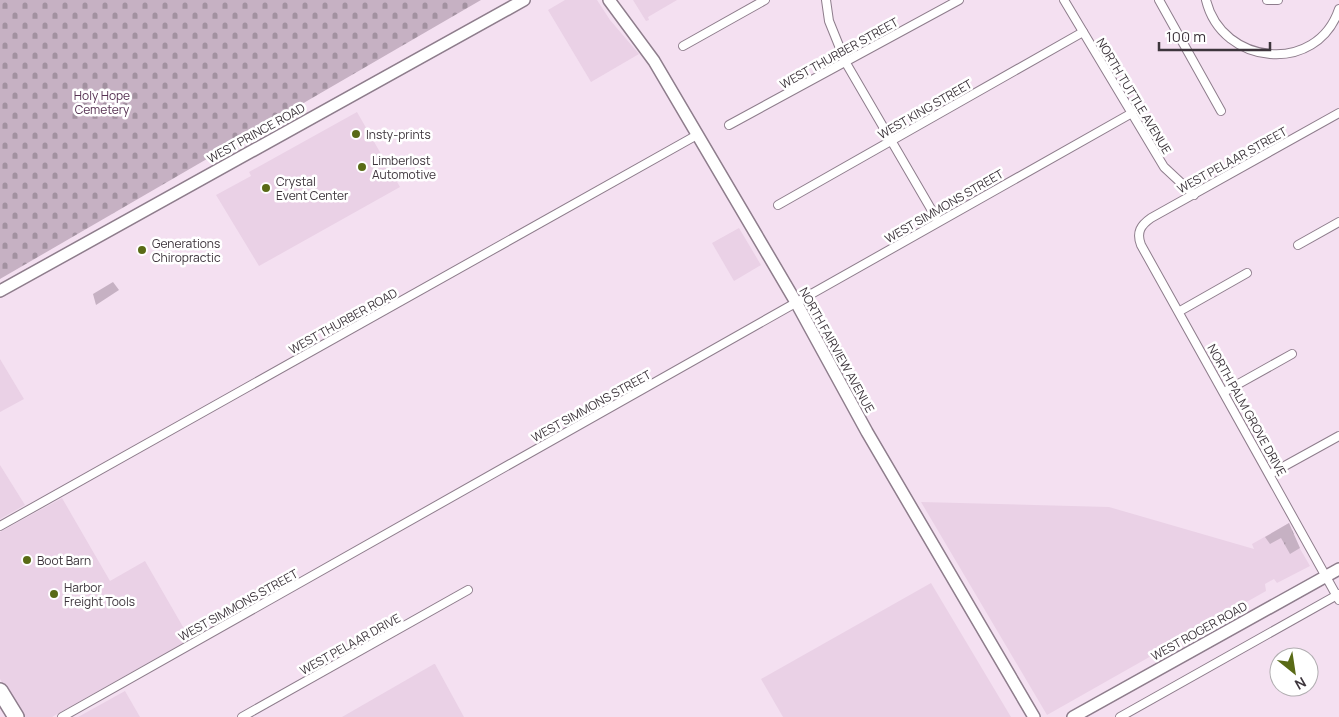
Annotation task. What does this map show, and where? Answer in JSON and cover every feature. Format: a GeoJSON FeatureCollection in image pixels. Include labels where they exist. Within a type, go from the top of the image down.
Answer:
{"type":"FeatureCollection","features":[{"type":"Feature","properties":{"kind":"highway"},"geometry":{"type":"LineString","coordinates":[[0,691],[16,717]]}},
{"type":"Feature","properties":{"kind":"street","name":"WEST PRINCE ROAD"},"geometry":{"type":"LineString","coordinates":[[0,291],[524,0]]}},
{"type":"Feature","properties":{"kind":"street","name":"NORTH FAIRVIEW AVENUE"},"geometry":{"type":"LineString","coordinates":[[610,0],[654,61],[797,304],[862,424],[1034,717]]}},
{"type":"Feature","properties":{"kind":"street"},"geometry":{"type":"LineString","coordinates":[[683,46],[765,0]]}},
{"type":"Feature","properties":{"kind":"street"},"geometry":{"type":"LineString","coordinates":[[826,0],[829,21],[846,63],[938,222]]}},
{"type":"Feature","properties":{"kind":"street","name":"WEST THURBER STREET"},"geometry":{"type":"LineString","coordinates":[[729,125],[959,0]]}},
{"type":"Feature","properties":{"kind":"street","name":"NORTH TUTTLE AVENUE"},"geometry":{"type":"LineString","coordinates":[[1064,0],[1164,167],[1194,195]]}},
{"type":"Feature","properties":{"kind":"street"},"geometry":{"type":"LineString","coordinates":[[1159,0],[1221,111]]}},
{"type":"Feature","properties":{"kind":"street"},"geometry":{"type":"LineString","coordinates":[[1206,0],[1218,27],[1230,40],[1251,51],[1270,55],[1293,53],[1312,44],[1330,27],[1339,9]]}},
{"type":"Feature","properties":{"kind":"street"},"geometry":{"type":"LineString","coordinates":[[1267,0],[1278,0]]}},
{"type":"Feature","properties":{"kind":"street","name":"WEST KING STREET"},"geometry":{"type":"LineString","coordinates":[[778,205],[1083,32]]}},
{"type":"Feature","properties":{"kind":"street","name":"WEST SIMMONS STREET"},"geometry":{"type":"LineString","coordinates":[[62,717],[797,304],[1132,113]]}},
{"type":"Feature","properties":{"kind":"street","name":"WEST PELAAR STREET"},"geometry":{"type":"LineString","coordinates":[[1139,231],[1146,222],[1339,113]]}},
{"type":"Feature","properties":{"kind":"street","name":"WEST THURBER ROAD"},"geometry":{"type":"LineString","coordinates":[[0,526],[697,135]]}},
{"type":"Feature","properties":{"kind":"street"},"geometry":{"type":"LineString","coordinates":[[1298,245],[1339,222]]}},
{"type":"Feature","properties":{"kind":"street"},"geometry":{"type":"LineString","coordinates":[[1129,230],[1139,231]]}},
{"type":"Feature","properties":{"kind":"street","name":"NORTH PALM GROVE DRIVE"},"geometry":{"type":"LineString","coordinates":[[1139,231],[1141,244],[1325,576],[1338,596]]}},
{"type":"Feature","properties":{"kind":"street"},"geometry":{"type":"LineString","coordinates":[[1180,312],[1247,274]]}},
{"type":"Feature","properties":{"kind":"street"},"geometry":{"type":"LineString","coordinates":[[1224,392],[1292,354]]}},
{"type":"Feature","properties":{"kind":"street"},"geometry":{"type":"LineString","coordinates":[[1270,474],[1339,436]]}},
{"type":"Feature","properties":{"kind":"street","name":"WEST ROGER ROAD"},"geometry":{"type":"LineString","coordinates":[[1073,717],[1339,569]]}},
{"type":"Feature","properties":{"kind":"street","name":"WEST PELAAR DRIVE"},"geometry":{"type":"LineString","coordinates":[[242,717],[468,590]]}},
{"type":"Feature","properties":{"kind":"street"},"geometry":{"type":"LineString","coordinates":[[1120,717],[1338,596]]}},
{"type":"Feature","properties":{"kind":"shaded area"},"geometry":{"type":"Polygon","coordinates":[[[565,0],[597,0],[610,20],[639,54],[591,82],[548,10],[565,0]]]}},
{"type":"Feature","properties":{"kind":"shaded area"},"geometry":{"type":"Polygon","coordinates":[[[633,0],[677,0],[648,17],[649,20],[646,21],[633,0]]]}},
{"type":"Feature","properties":{"kind":"shaded area"},"geometry":{"type":"Polygon","coordinates":[[[357,112],[400,187],[259,266],[216,195],[251,176],[249,172],[357,112]]]}},
{"type":"Feature","properties":{"kind":"shaded area"},"geometry":{"type":"Polygon","coordinates":[[[739,228],[761,265],[734,281],[712,243],[739,228]]]}},
{"type":"Feature","properties":{"kind":"shaded area"},"geometry":{"type":"Polygon","coordinates":[[[0,359],[24,399],[0,412],[0,359]]]}},
{"type":"Feature","properties":{"kind":"shaded area"},"geometry":{"type":"Polygon","coordinates":[[[0,465],[25,505],[0,519],[0,465]]]}},
{"type":"Feature","properties":{"kind":"shaded area"},"geometry":{"type":"Polygon","coordinates":[[[62,498],[110,581],[145,561],[190,639],[52,717],[23,717],[0,679],[0,532],[62,498]]]}},
{"type":"Feature","properties":{"kind":"shaded area"},"geometry":{"type":"Polygon","coordinates":[[[921,502],[1109,507],[1254,549],[1252,544],[1289,523],[1295,540],[1310,566],[1277,583],[1274,579],[1265,584],[1266,591],[1047,715],[921,502]]]}},
{"type":"Feature","properties":{"kind":"shaded area"},"geometry":{"type":"Polygon","coordinates":[[[931,583],[1011,717],[783,717],[761,679],[931,583]]]}},
{"type":"Feature","properties":{"kind":"shaded area"},"geometry":{"type":"Polygon","coordinates":[[[434,664],[464,717],[342,717],[434,664]]]}},
{"type":"Feature","properties":{"kind":"shaded area"},"geometry":{"type":"Polygon","coordinates":[[[125,691],[140,717],[78,717],[125,691]]]}},
{"type":"Feature","properties":{"kind":"green space","name":"Holy Hope Cemetery"},"geometry":{"type":"Polygon","coordinates":[[[0,0],[481,0],[0,279],[0,0]]]}},
{"type":"Feature","properties":{"kind":"green space"},"geometry":{"type":"Polygon","coordinates":[[[113,282],[119,290],[96,305],[93,294],[113,282]]]}},
{"type":"Feature","properties":{"kind":"green space"},"geometry":{"type":"Polygon","coordinates":[[[1289,523],[1300,548],[1290,554],[1281,538],[1270,544],[1265,537],[1289,523]]]}},
{"type":"Feature","properties":{"kind":"place","name":"Insty-prints"},"geometry":{"type":"Point","coordinates":[356,134]}},
{"type":"Feature","properties":{"kind":"place","name":"Limberlost Automotive"},"geometry":{"type":"Point","coordinates":[362,167]}},
{"type":"Feature","properties":{"kind":"place","name":"Crystal Event Center"},"geometry":{"type":"Point","coordinates":[266,188]}},
{"type":"Feature","properties":{"kind":"place","name":"Generations Chiropractic"},"geometry":{"type":"Point","coordinates":[142,250]}},
{"type":"Feature","properties":{"kind":"place","name":"Boot Barn"},"geometry":{"type":"Point","coordinates":[27,560]}},
{"type":"Feature","properties":{"kind":"place","name":"Harbor Freight Tools"},"geometry":{"type":"Point","coordinates":[54,594]}}]}
